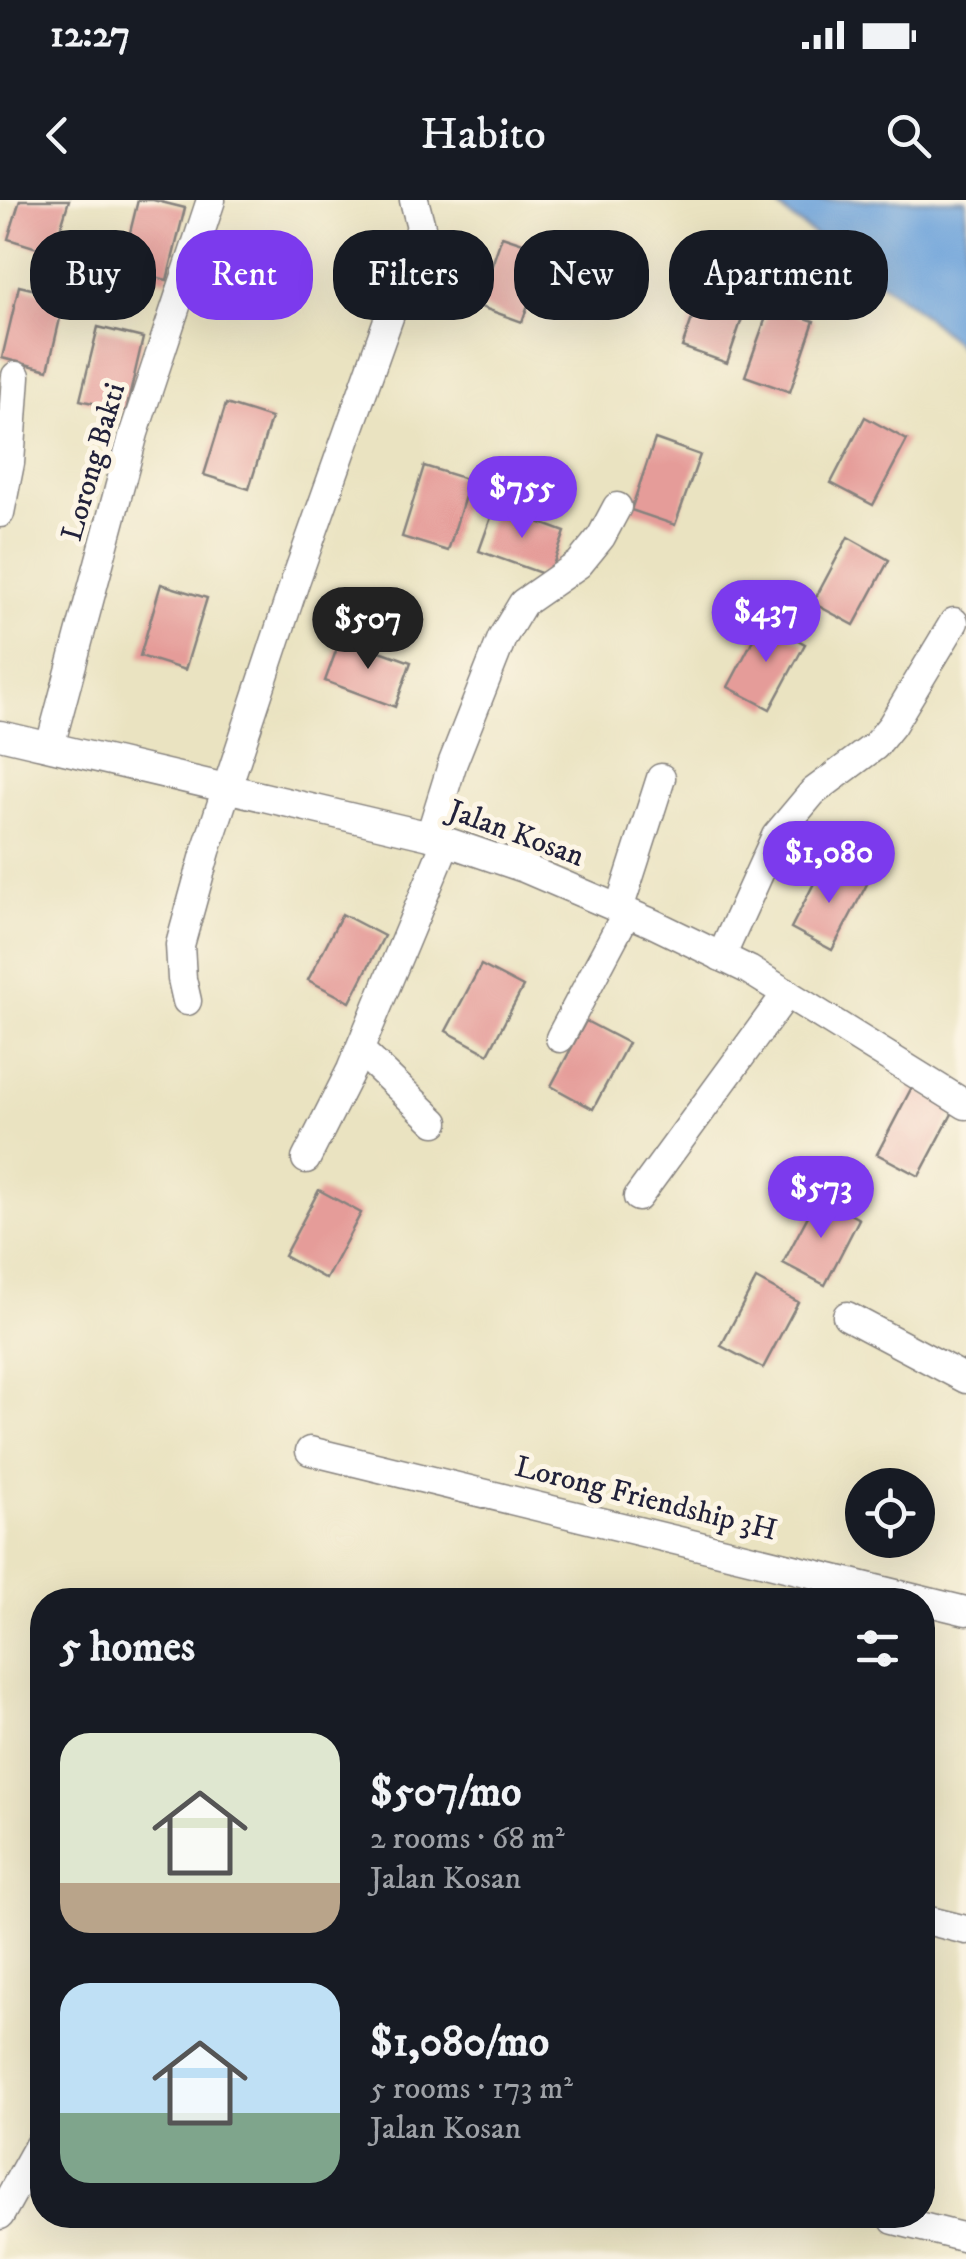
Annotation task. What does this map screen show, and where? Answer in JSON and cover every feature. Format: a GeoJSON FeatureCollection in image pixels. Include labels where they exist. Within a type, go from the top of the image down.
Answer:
{"type":"FeatureCollection","features":[{"type":"Feature","properties":{"kind":"street","name":"Lorong Bakti"},"geometry":{"type":"LineString","coordinates":[[50,746],[134,434],[211,200]]}},
{"type":"Feature","properties":{"kind":"street"},"geometry":{"type":"LineString","coordinates":[[187,1001],[180,945],[294,582],[421,227],[414,200]]}},
{"type":"Feature","properties":{"kind":"street"},"geometry":{"type":"LineString","coordinates":[[0,513],[10,463],[16,376]]}},
{"type":"Feature","properties":{"kind":"street"},"geometry":{"type":"LineString","coordinates":[[306,1159],[360,1050],[438,839],[453,762],[502,638],[523,603],[579,564],[601,537],[617,507]]}},
{"type":"Feature","properties":{"kind":"street"},"geometry":{"type":"LineString","coordinates":[[721,956],[776,836],[812,792],[858,760],[883,736],[954,622]]}},
{"type":"Feature","properties":{"kind":"street","name":"Jalan Kosan"},"geometry":{"type":"LineString","coordinates":[[0,735],[438,839],[524,868],[721,956],[966,1106]]}},
{"type":"Feature","properties":{"kind":"street"},"geometry":{"type":"LineString","coordinates":[[560,1038],[623,910],[661,778]]}},
{"type":"Feature","properties":{"kind":"street"},"geometry":{"type":"LineString","coordinates":[[638,1196],[787,993]]}},
{"type":"Feature","properties":{"kind":"street"},"geometry":{"type":"LineString","coordinates":[[360,1050],[435,1122]]}},
{"type":"Feature","properties":{"kind":"street"},"geometry":{"type":"LineString","coordinates":[[847,1316],[966,1379]]}},
{"type":"Feature","properties":{"kind":"street","name":"Lorong Friendship 3H"},"geometry":{"type":"LineString","coordinates":[[310,1451],[875,1588]]}},
{"type":"Feature","properties":{"kind":"street","name":"Lorong Friendship 3H"},"geometry":{"type":"LineString","coordinates":[[935,1602],[966,1610]]}},
{"type":"Feature","properties":{"kind":"street"},"geometry":{"type":"LineString","coordinates":[[935,1922],[966,1930]]}},
{"type":"Feature","properties":{"kind":"street"},"geometry":{"type":"LineString","coordinates":[[0,2215],[30,2161]]}},
{"type":"Feature","properties":{"kind":"street"},"geometry":{"type":"LineString","coordinates":[[926,2228],[966,2238]]}},
{"type":"Feature","properties":{"kind":"water"},"geometry":{"type":"Polygon","coordinates":[[[770,200],[966,200],[966,353],[888,288],[888,230],[809,230],[770,200]]]}},
{"type":"Feature","properties":{"kind":"building"},"geometry":{"type":"Polygon","coordinates":[[[20,200],[69,200],[60,230],[30,230],[30,246],[8,239],[20,200]]]}},
{"type":"Feature","properties":{"kind":"building"},"geometry":{"type":"Polygon","coordinates":[[[138,200],[185,208],[180,230],[176,230],[167,280],[156,277],[156,230],[131,230],[138,200]]]}},
{"type":"Feature","properties":{"kind":"building"},"geometry":{"type":"Polygon","coordinates":[[[502,236],[514,240],[514,319],[494,312],[494,259],[502,236]]]}},
{"type":"Feature","properties":{"kind":"building"},"geometry":{"type":"Polygon","coordinates":[[[19,286],[30,289],[30,320],[60,320],[48,370],[2,358],[19,286]]]}},
{"type":"Feature","properties":{"kind":"building"},"geometry":{"type":"Polygon","coordinates":[[[692,320],[742,320],[727,363],[682,347],[692,320]]]}},
{"type":"Feature","properties":{"kind":"building"},"geometry":{"type":"Polygon","coordinates":[[[765,320],[814,321],[790,392],[745,376],[765,320]]]}},
{"type":"Feature","properties":{"kind":"building"},"geometry":{"type":"Polygon","coordinates":[[[98,327],[143,338],[126,411],[80,400],[98,327]]]}},
{"type":"Feature","properties":{"kind":"building"},"geometry":{"type":"Polygon","coordinates":[[[226,404],[271,418],[249,489],[204,475],[226,404]]]}},
{"type":"Feature","properties":{"kind":"building"},"geometry":{"type":"Polygon","coordinates":[[[865,417],[907,440],[873,505],[831,483],[865,417]]]}},
{"type":"Feature","properties":{"kind":"building"},"geometry":{"type":"Polygon","coordinates":[[[655,439],[700,455],[675,525],[631,510],[655,439]]]}},
{"type":"Feature","properties":{"kind":"building"},"geometry":{"type":"Polygon","coordinates":[[[424,466],[470,480],[448,551],[402,537],[424,466]]]}},
{"type":"Feature","properties":{"kind":"building"},"geometry":{"type":"Polygon","coordinates":[[[495,506],[565,532],[549,576],[479,551],[495,506]]]}},
{"type":"Feature","properties":{"kind":"building"},"geometry":{"type":"Polygon","coordinates":[[[848,537],[889,560],[854,625],[813,603],[848,537]]]}},
{"type":"Feature","properties":{"kind":"building"},"geometry":{"type":"Polygon","coordinates":[[[161,584],[207,598],[185,670],[140,656],[161,584]]]}},
{"type":"Feature","properties":{"kind":"building"},"geometry":{"type":"Polygon","coordinates":[[[763,621],[805,644],[770,709],[728,687],[763,621]]]}},
{"type":"Feature","properties":{"kind":"building"},"geometry":{"type":"Polygon","coordinates":[[[341,637],[411,662],[395,707],[325,681],[341,637]]]}},
{"type":"Feature","properties":{"kind":"building"},"geometry":{"type":"Polygon","coordinates":[[[825,862],[867,884],[832,950],[791,928],[825,862]]]}},
{"type":"Feature","properties":{"kind":"building"},"geometry":{"type":"Polygon","coordinates":[[[342,914],[384,936],[350,1002],[308,980],[342,914]]]}},
{"type":"Feature","properties":{"kind":"building"},"geometry":{"type":"Polygon","coordinates":[[[481,965],[523,987],[488,1054],[446,1031],[481,965]]]}},
{"type":"Feature","properties":{"kind":"building"},"geometry":{"type":"Polygon","coordinates":[[[586,1021],[628,1043],[593,1109],[551,1086],[586,1021]]]}},
{"type":"Feature","properties":{"kind":"building"},"geometry":{"type":"Polygon","coordinates":[[[912,1087],[954,1110],[919,1176],[877,1154],[912,1087]]]}},
{"type":"Feature","properties":{"kind":"building"},"geometry":{"type":"Polygon","coordinates":[[[319,1190],[361,1213],[326,1279],[284,1256],[319,1190]]]}},
{"type":"Feature","properties":{"kind":"building"},"geometry":{"type":"Polygon","coordinates":[[[818,1197],[859,1219],[825,1285],[783,1263],[818,1197]]]}},
{"type":"Feature","properties":{"kind":"building"},"geometry":{"type":"Polygon","coordinates":[[[756,1279],[798,1302],[763,1368],[721,1346],[756,1279]]]}}]}
